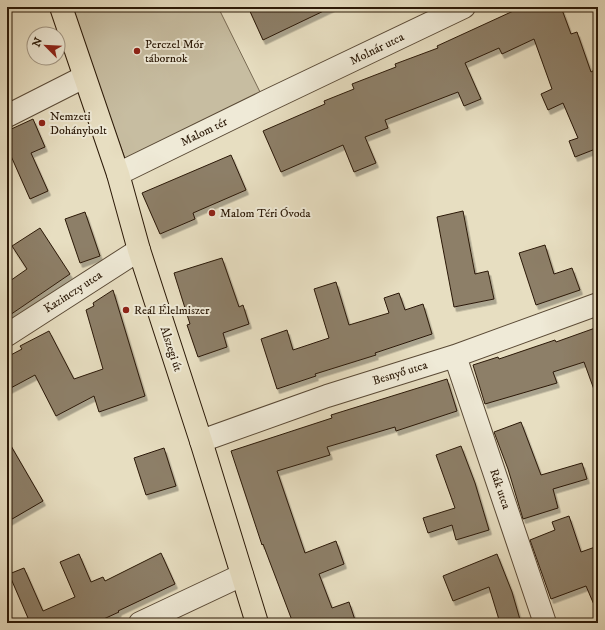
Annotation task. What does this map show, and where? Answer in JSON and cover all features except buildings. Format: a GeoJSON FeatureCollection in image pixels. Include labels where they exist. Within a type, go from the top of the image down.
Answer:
{"type":"FeatureCollection","features":[{"type":"Feature","properties":{"kind":"main road","name":"Alszegi út"},"geometry":{"type":"LineString","coordinates":[[61,7],[118,174],[139,250],[201,441],[257,623]]}},
{"type":"Feature","properties":{"kind":"street","name":"Molnár utca"},"geometry":{"type":"LineString","coordinates":[[290,90],[464,7]]}},
{"type":"Feature","properties":{"kind":"street"},"geometry":{"type":"LineString","coordinates":[[7,116],[84,77]]}},
{"type":"Feature","properties":{"kind":"street","name":"Malom tér"},"geometry":{"type":"LineString","coordinates":[[118,174],[290,90]]}},
{"type":"Feature","properties":{"kind":"street","name":"Kazinczy utca"},"geometry":{"type":"LineString","coordinates":[[7,335],[139,250]]}},
{"type":"Feature","properties":{"kind":"street","name":"Besnyő utca"},"geometry":{"type":"LineString","coordinates":[[201,441],[327,396],[455,356],[598,304]]}},
{"type":"Feature","properties":{"kind":"street","name":"Rák utca"},"geometry":{"type":"LineString","coordinates":[[455,356],[545,623]]}},
{"type":"Feature","properties":{"kind":"street"},"geometry":{"type":"LineString","coordinates":[[140,623],[242,575]]}},
{"type":"Feature","properties":{"kind":"shaded area"},"geometry":{"type":"Polygon","coordinates":[[[70,7],[218,7],[263,98],[127,164],[70,7]]]}},
{"type":"Feature","properties":{"kind":"place","name":"Perczel Mór tábornok"},"geometry":{"type":"Point","coordinates":[137,51]}},
{"type":"Feature","properties":{"kind":"place","name":"Nemzeti Dohánybolt"},"geometry":{"type":"Point","coordinates":[42,123]}},
{"type":"Feature","properties":{"kind":"place","name":"Malom Téri Óvoda"},"geometry":{"type":"Point","coordinates":[212,213]}},
{"type":"Feature","properties":{"kind":"place","name":"Reál Élelmiszer"},"geometry":{"type":"Point","coordinates":[126,310]}}]}
